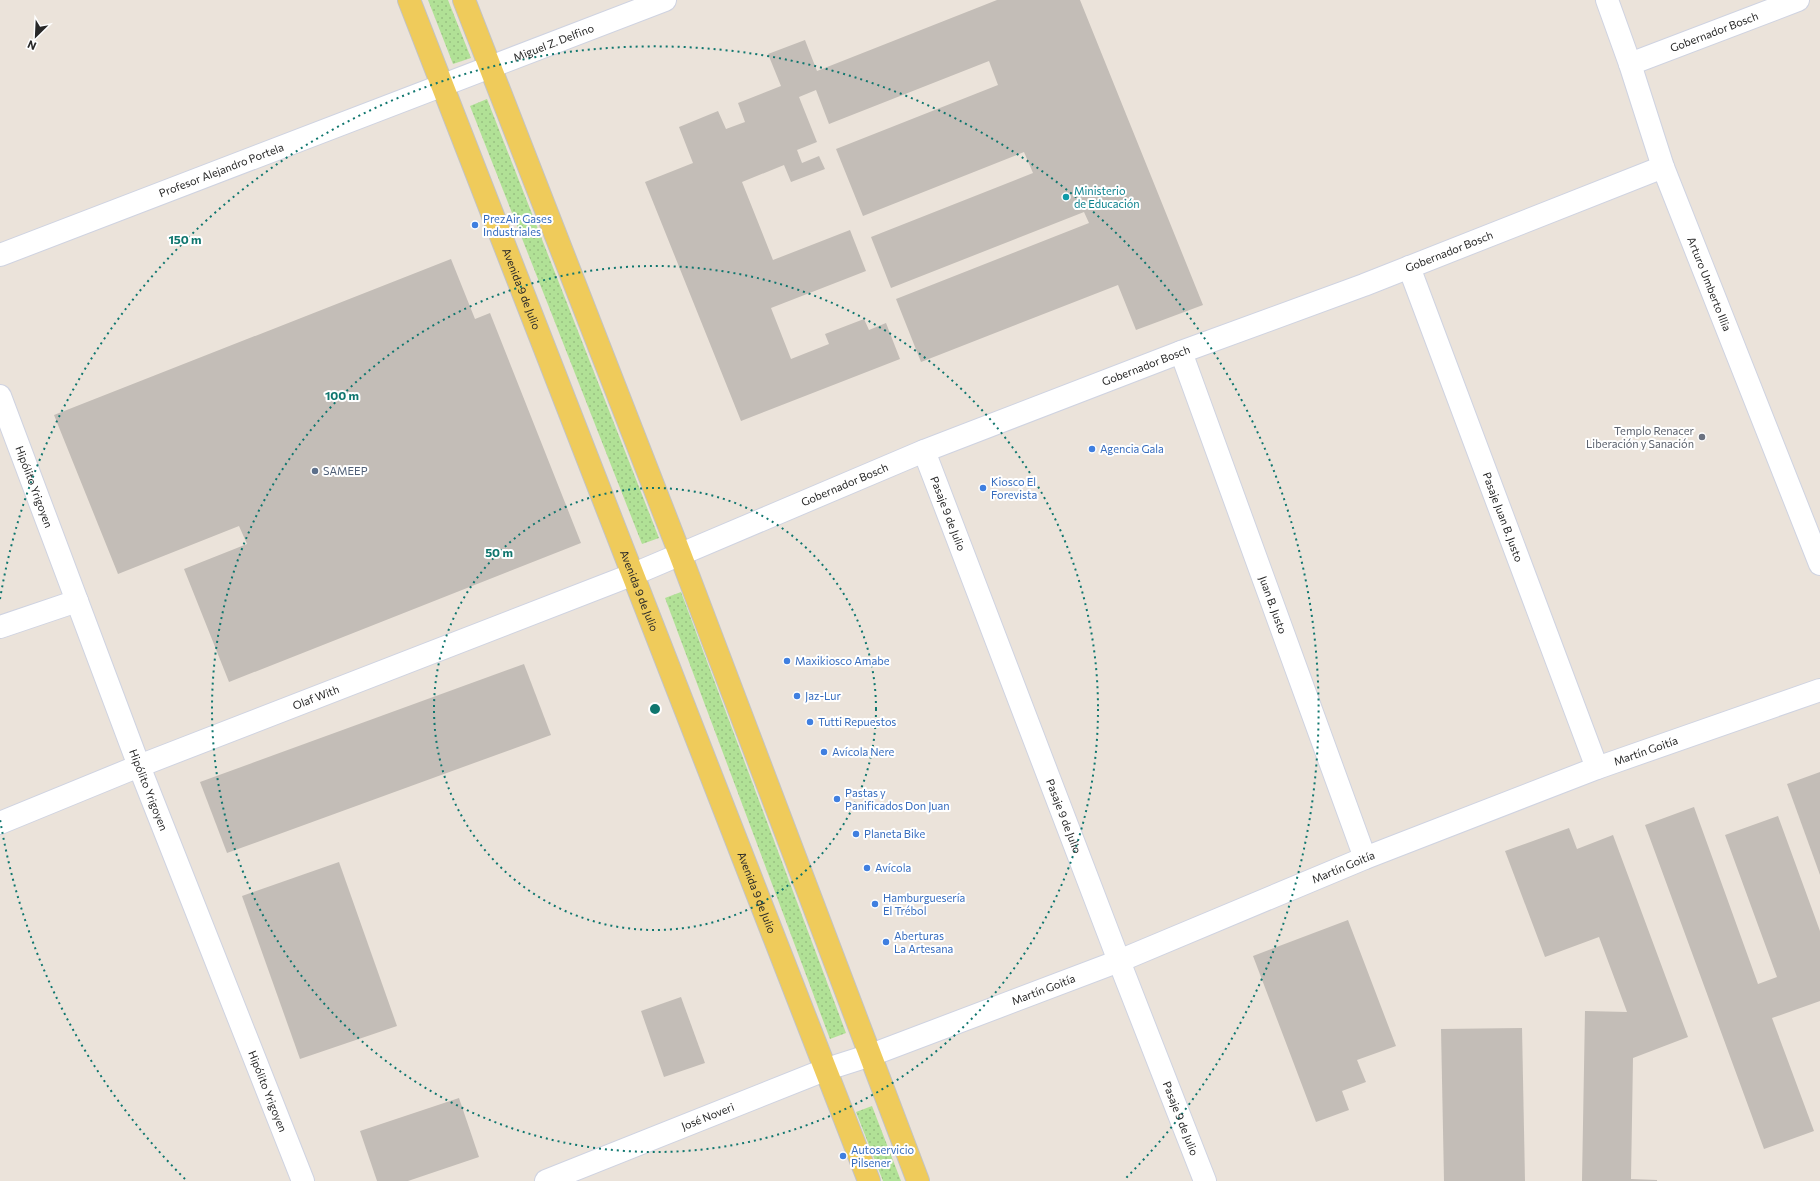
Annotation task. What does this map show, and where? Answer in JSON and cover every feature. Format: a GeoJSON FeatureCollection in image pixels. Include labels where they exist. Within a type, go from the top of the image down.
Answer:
{"type":"FeatureCollection","features":[{"type":"Feature","properties":{"kind":"main road","name":"Avenida 9 de Julio"},"geometry":{"type":"LineString","coordinates":[[409,0],[634,574],[869,1181]]}},
{"type":"Feature","properties":{"kind":"main road"},"geometry":{"type":"LineString","coordinates":[[464,0],[680,554],[918,1181]]}},
{"type":"Feature","properties":{"kind":"street","name":"Miguel Z. Delfino"},"geometry":{"type":"LineString","coordinates":[[443,86],[665,0]]}},
{"type":"Feature","properties":{"kind":"street","name":"Arturo Umberto Illia"},"geometry":{"type":"LineString","coordinates":[[1607,0],[1630,64],[1663,167],[1820,564]]}},
{"type":"Feature","properties":{"kind":"street","name":"Gobernador Bosch"},"geometry":{"type":"LineString","coordinates":[[1630,64],[1798,0]]}},
{"type":"Feature","properties":{"kind":"street","name":"Profesor Alejandro Portela"},"geometry":{"type":"LineString","coordinates":[[0,255],[443,86]]}},
{"type":"Feature","properties":{"kind":"street","name":"Gobernador Bosch"},"geometry":{"type":"LineString","coordinates":[[634,574],[924,451],[1181,352],[1364,285],[1663,167]]}},
{"type":"Feature","properties":{"kind":"street","name":"Pasaje Juan B. Justo"},"geometry":{"type":"LineString","coordinates":[[1409,266],[1597,768]]}},
{"type":"Feature","properties":{"kind":"street","name":"Juan B. Justo"},"geometry":{"type":"LineString","coordinates":[[1181,352],[1365,858]]}},
{"type":"Feature","properties":{"kind":"street","name":"Hipólito Yrigoyen"},"geometry":{"type":"LineString","coordinates":[[0,396],[139,766],[303,1181]]}},
{"type":"Feature","properties":{"kind":"street","name":"Pasaje 9 de Julio"},"geometry":{"type":"LineString","coordinates":[[924,451],[1119,961],[1205,1181]]}},
{"type":"Feature","properties":{"kind":"street","name":"Olaf With"},"geometry":{"type":"LineString","coordinates":[[0,823],[139,766],[634,574]]}},
{"type":"Feature","properties":{"kind":"street"},"geometry":{"type":"LineString","coordinates":[[0,627],[77,601]]}},
{"type":"Feature","properties":{"kind":"street","name":"Martín Goitía"},"geometry":{"type":"LineString","coordinates":[[870,1055],[1119,961],[1365,858],[1597,768],[1820,690]]}},
{"type":"Feature","properties":{"kind":"street","name":"José Noveri"},"geometry":{"type":"LineString","coordinates":[[546,1181],[827,1070],[870,1055]]}},
{"type":"Feature","properties":{"kind":"green space"},"geometry":{"type":"Polygon","coordinates":[[[428,0],[448,0],[471,58],[453,64],[428,0]]]}},
{"type":"Feature","properties":{"kind":"green space"},"geometry":{"type":"Polygon","coordinates":[[[487,99],[659,538],[642,544],[470,106],[487,99]]]}},
{"type":"Feature","properties":{"kind":"green space"},"geometry":{"type":"Polygon","coordinates":[[[681,592],[846,1033],[830,1039],[665,598],[681,592]]]}},
{"type":"Feature","properties":{"kind":"green space"},"geometry":{"type":"Polygon","coordinates":[[[872,1106],[901,1181],[883,1181],[856,1112],[872,1106]]]}},
{"type":"Feature","properties":{"kind":"building","name":"Ministerio de Educación"},"geometry":{"type":"Polygon","coordinates":[[[997,0],[1080,0],[1203,305],[1136,330],[1118,285],[921,362],[896,299],[1089,223],[1084,212],[891,288],[871,237],[1033,173],[1024,152],[863,216],[836,149],[998,85],[989,61],[829,124],[816,90],[799,97],[817,142],[797,150],[802,163],[819,156],[825,169],[791,182],[784,165],[742,182],[773,260],[850,230],[866,271],[771,308],[791,359],[829,344],[825,334],[864,319],[869,330],[886,323],[900,359],[741,421],[645,182],[693,163],[679,127],[718,111],[726,129],[745,122],[738,103],[781,86],[768,54],[805,40],[817,71],[997,0]]]}},
{"type":"Feature","properties":{"kind":"building","name":"SAMEEP"},"geometry":{"type":"Polygon","coordinates":[[[451,259],[475,319],[490,313],[581,543],[229,682],[184,569],[247,544],[239,526],[118,574],[54,415],[451,259]]]}},
{"type":"Feature","properties":{"kind":"building"},"geometry":{"type":"Polygon","coordinates":[[[524,664],[551,735],[227,853],[200,782],[524,664]]]}},
{"type":"Feature","properties":{"kind":"building"},"geometry":{"type":"Polygon","coordinates":[[[1820,772],[1820,875],[1787,784],[1820,772]]]}},
{"type":"Feature","properties":{"kind":"building"},"geometry":{"type":"Polygon","coordinates":[[[1694,807],[1758,984],[1777,977],[1725,835],[1778,816],[1820,931],[1820,1001],[1772,1018],[1814,1131],[1764,1149],[1645,825],[1694,807]]]}},
{"type":"Feature","properties":{"kind":"building"},"geometry":{"type":"Polygon","coordinates":[[[1569,828],[1577,849],[1613,835],[1688,1037],[1633,1058],[1631,1179],[1657,1181],[1582,1181],[1585,1011],[1627,1012],[1599,937],[1545,957],[1505,851],[1569,828]]]}},
{"type":"Feature","properties":{"kind":"building"},"geometry":{"type":"Polygon","coordinates":[[[339,862],[397,1026],[300,1059],[242,896],[339,862]]]}},
{"type":"Feature","properties":{"kind":"building"},"geometry":{"type":"Polygon","coordinates":[[[1348,920],[1396,1046],[1357,1060],[1366,1082],[1342,1091],[1349,1110],[1316,1122],[1253,956],[1348,920]]]}},
{"type":"Feature","properties":{"kind":"building"},"geometry":{"type":"Polygon","coordinates":[[[681,997],[705,1063],[664,1077],[641,1011],[681,997]]]}},
{"type":"Feature","properties":{"kind":"building"},"geometry":{"type":"Polygon","coordinates":[[[1522,1028],[1525,1181],[1444,1181],[1441,1029],[1522,1028]]]}},
{"type":"Feature","properties":{"kind":"building"},"geometry":{"type":"Polygon","coordinates":[[[459,1098],[479,1157],[408,1181],[377,1181],[360,1131],[459,1098]]]}},
{"type":"Feature","properties":{"kind":"place","name":"Ministerio de Educación"},"geometry":{"type":"Point","coordinates":[1066,197]}},
{"type":"Feature","properties":{"kind":"place","name":"PrezAir Gases Industriales"},"geometry":{"type":"Point","coordinates":[475,225]}},
{"type":"Feature","properties":{"kind":"place","name":"Templo Renacer Liberación y Sanación"},"geometry":{"type":"Point","coordinates":[1702,437]}},
{"type":"Feature","properties":{"kind":"place","name":"Agencia Gala"},"geometry":{"type":"Point","coordinates":[1092,449]}},
{"type":"Feature","properties":{"kind":"place","name":"SAMEEP"},"geometry":{"type":"Point","coordinates":[315,471]}},
{"type":"Feature","properties":{"kind":"place","name":"Kiosco El Forevista"},"geometry":{"type":"Point","coordinates":[983,488]}},
{"type":"Feature","properties":{"kind":"place","name":"Maxikiosco Amabe"},"geometry":{"type":"Point","coordinates":[787,661]}},
{"type":"Feature","properties":{"kind":"place","name":"Jaz-Lur"},"geometry":{"type":"Point","coordinates":[797,696]}},
{"type":"Feature","properties":{"kind":"place","name":"Tutti Repuestos"},"geometry":{"type":"Point","coordinates":[810,722]}},
{"type":"Feature","properties":{"kind":"place","name":"Avícola Nere"},"geometry":{"type":"Point","coordinates":[824,752]}},
{"type":"Feature","properties":{"kind":"place","name":"Pastas y Panificados Don Juan"},"geometry":{"type":"Point","coordinates":[837,799]}},
{"type":"Feature","properties":{"kind":"place","name":"Planeta Bike"},"geometry":{"type":"Point","coordinates":[856,834]}},
{"type":"Feature","properties":{"kind":"place","name":"Avícola"},"geometry":{"type":"Point","coordinates":[867,868]}},
{"type":"Feature","properties":{"kind":"place","name":"Hamburguesería El Trébol"},"geometry":{"type":"Point","coordinates":[875,904]}},
{"type":"Feature","properties":{"kind":"place","name":"Aberturas La Artesana"},"geometry":{"type":"Point","coordinates":[886,942]}},
{"type":"Feature","properties":{"kind":"place","name":"Autoservicio Pilsener"},"geometry":{"type":"Point","coordinates":[843,1156]}}]}
